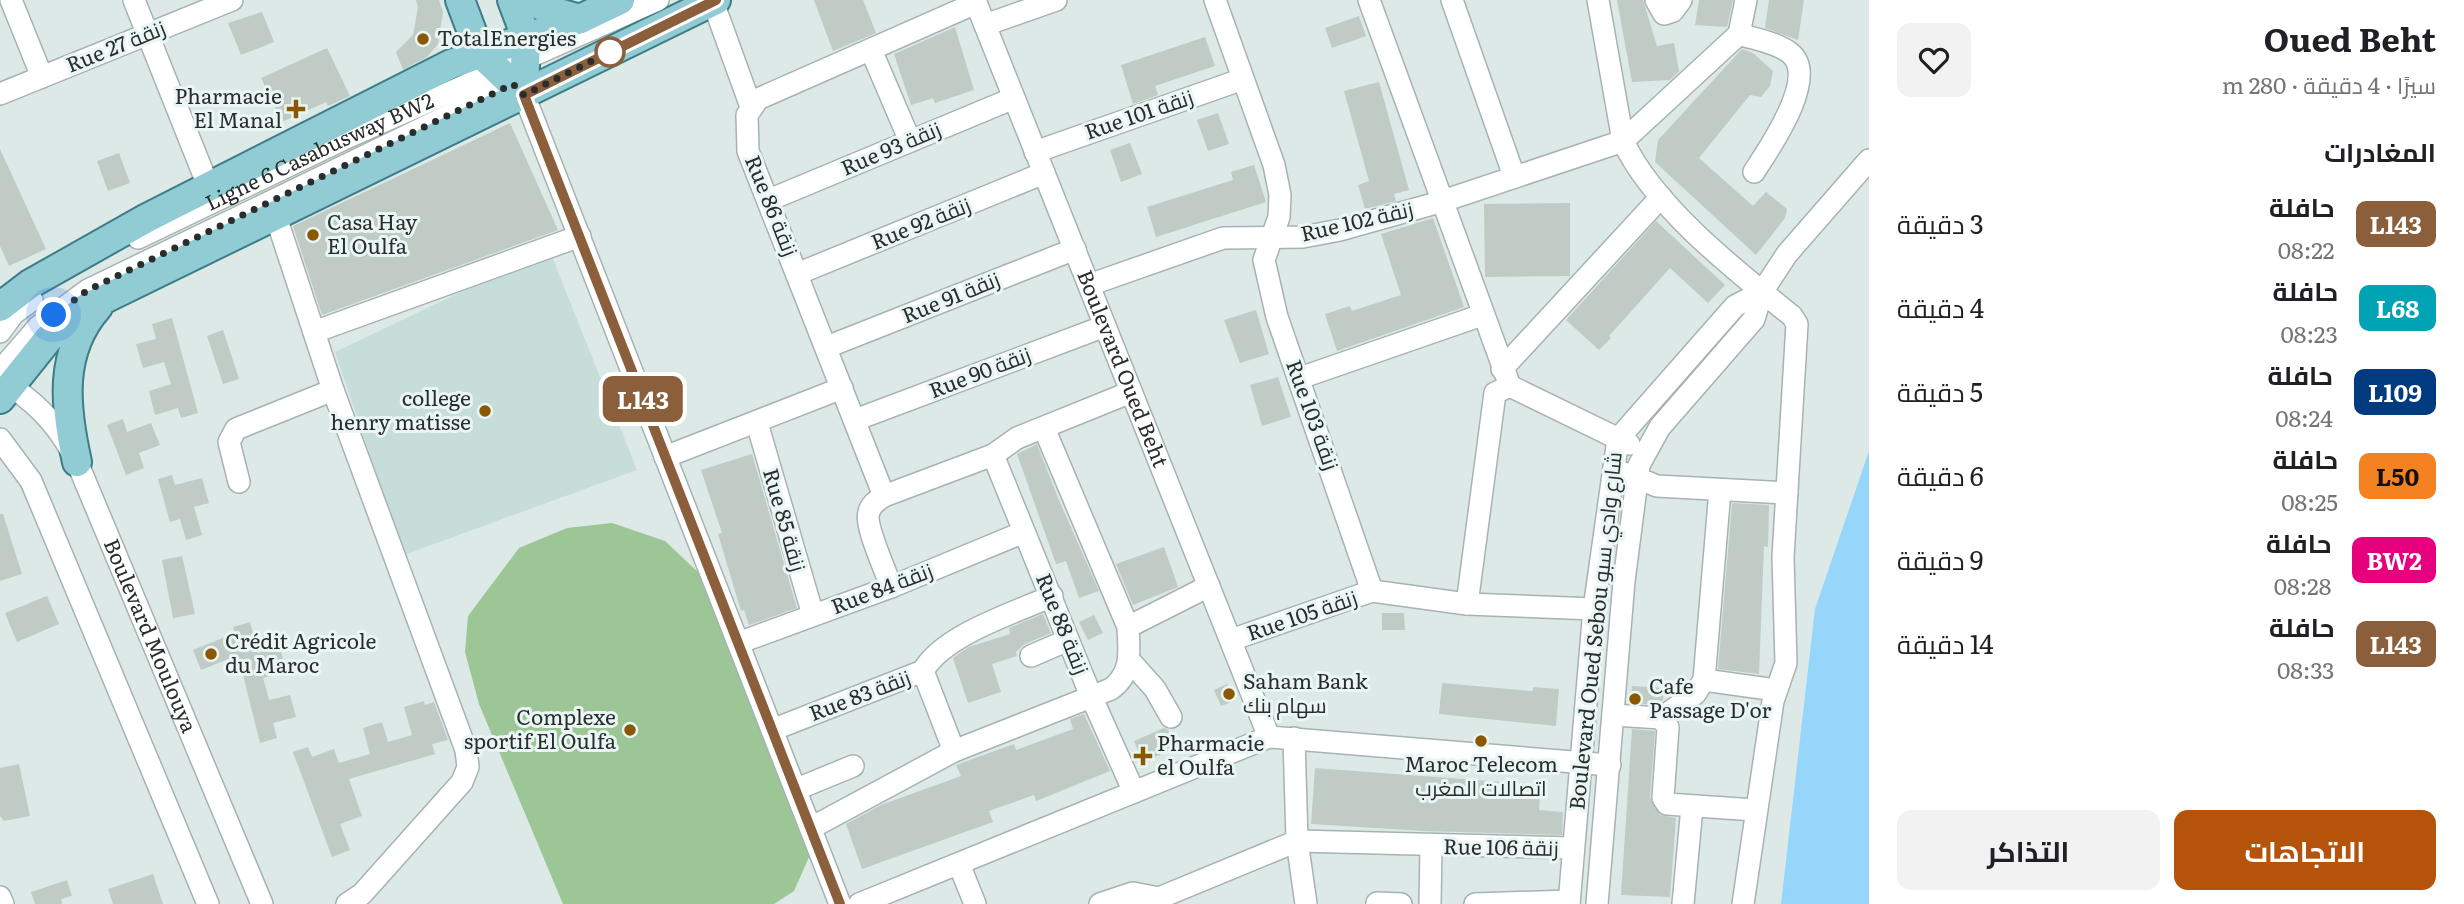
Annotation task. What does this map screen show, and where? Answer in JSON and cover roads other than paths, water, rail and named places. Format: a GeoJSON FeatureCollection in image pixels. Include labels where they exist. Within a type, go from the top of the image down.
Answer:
{"type":"FeatureCollection","features":[{"type":"Feature","properties":{"kind":"main road"},"geometry":{"type":"LineString","coordinates":[[460,0],[513,68]]}},
{"type":"Feature","properties":{"kind":"main road"},"geometry":{"type":"LineString","coordinates":[[512,0],[513,68]]}},
{"type":"Feature","properties":{"kind":"main road"},"geometry":{"type":"LineString","coordinates":[[529,0],[555,12],[580,19]]}},
{"type":"Feature","properties":{"kind":"main road"},"geometry":{"type":"LineString","coordinates":[[3,385],[49,338],[86,308],[275,214],[513,68],[580,19],[621,0]]}},
{"type":"Feature","properties":{"kind":"main road"},"geometry":{"type":"LineString","coordinates":[[3,301],[147,218],[451,64],[513,68],[707,1]]}},
{"type":"Feature","properties":{"kind":"main road"},"geometry":{"type":"LineString","coordinates":[[77,462],[66,398],[69,365],[79,333],[107,297]]}},
{"type":"Feature","properties":{"kind":"street"},"geometry":{"type":"LineString","coordinates":[[11,0],[42,76]]}},
{"type":"Feature","properties":{"kind":"street"},"geometry":{"type":"LineString","coordinates":[[134,0],[209,188]]}},
{"type":"Feature","properties":{"kind":"street","name":"Rue 27 زنقة"},"geometry":{"type":"LineString","coordinates":[[0,94],[232,0]]}},
{"type":"Feature","properties":{"kind":"street","name":"Ligne 6 Casabusway BW2"},"geometry":{"type":"LineString","coordinates":[[0,332],[13,314],[74,269],[344,139],[513,68],[658,0]]}},
{"type":"Feature","properties":{"kind":"street"},"geometry":{"type":"LineString","coordinates":[[985,25],[1056,0]]}},
{"type":"Feature","properties":{"kind":"street","name":"Rue 103 زنقة"},"geometry":{"type":"LineString","coordinates":[[1215,0],[1274,165],[1280,195],[1279,217],[1264,260],[1277,317],[1372,591]]}},
{"type":"Feature","properties":{"kind":"street"},"geometry":{"type":"LineString","coordinates":[[1369,0],[1506,378],[1644,451]]}},
{"type":"Feature","properties":{"kind":"street"},"geometry":{"type":"LineString","coordinates":[[1452,0],[1514,176]]}},
{"type":"Feature","properties":{"kind":"street"},"geometry":{"type":"LineString","coordinates":[[1598,0],[1623,141],[1640,172],[1661,197],[1762,292],[1792,316],[1797,330],[1783,557],[1786,663],[1776,690],[1755,810],[1743,904]]}},
{"type":"Feature","properties":{"kind":"street"},"geometry":{"type":"LineString","coordinates":[[1656,0],[1660,9],[1669,14],[1681,0]]}},
{"type":"Feature","properties":{"kind":"street"},"geometry":{"type":"LineString","coordinates":[[1623,141],[1739,34],[1746,0]]}},
{"type":"Feature","properties":{"kind":"street"},"geometry":{"type":"LineString","coordinates":[[707,1],[751,107],[758,99],[976,1]]}},
{"type":"Feature","properties":{"kind":"street","name":"Boulevard Oued Beht"},"geometry":{"type":"LineString","coordinates":[[976,1],[1269,737]]}},
{"type":"Feature","properties":{"kind":"street"},"geometry":{"type":"LineString","coordinates":[[1739,34],[1790,52],[1796,60],[1798,71],[1787,120],[1755,172]]}},
{"type":"Feature","properties":{"kind":"street"},"geometry":{"type":"LineString","coordinates":[[871,50],[910,141]]}},
{"type":"Feature","properties":{"kind":"street"},"geometry":{"type":"LineString","coordinates":[[513,68],[840,904]]}},
{"type":"Feature","properties":{"kind":"street","name":"Ligne 6 Casabusway BW2"},"geometry":{"type":"LineString","coordinates":[[3,385],[37,327],[88,290],[513,68]]}},
{"type":"Feature","properties":{"kind":"street","name":"Rue 101 زنقة"},"geometry":{"type":"LineString","coordinates":[[1035,152],[1243,79]]}},
{"type":"Feature","properties":{"kind":"street","name":"Rue 93 زنقة"},"geometry":{"type":"LineString","coordinates":[[769,200],[1014,98]]}},
{"type":"Feature","properties":{"kind":"street","name":"Rue 86 زنقة"},"geometry":{"type":"LineString","coordinates":[[751,107],[746,128],[748,151],[884,496]]}},
{"type":"Feature","properties":{"kind":"street","name":"Rue 102 زنقة"},"geometry":{"type":"LineString","coordinates":[[1089,285],[1214,241],[1303,237],[1340,230],[1440,202],[1623,141]]}},
{"type":"Feature","properties":{"kind":"street","name":"Boulevard Oued Sebou شارع وادي سبو"},"geometry":{"type":"LineString","coordinates":[[1597,904],[1636,479],[1644,451],[1696,384],[1754,319],[1762,292],[1787,254],[1869,160]]}},
{"type":"Feature","properties":{"kind":"street","name":"Rue 92 زنقة"},"geometry":{"type":"LineString","coordinates":[[797,274],[1044,173]]}},
{"type":"Feature","properties":{"kind":"street"},"geometry":{"type":"LineString","coordinates":[[1467,604],[1495,393],[1661,197]]}},
{"type":"Feature","properties":{"kind":"street"},"geometry":{"type":"LineString","coordinates":[[275,214],[333,390],[466,750],[468,767],[462,782],[362,894],[347,904]]}},
{"type":"Feature","properties":{"kind":"street"},"geometry":{"type":"LineString","coordinates":[[314,332],[580,236]]}},
{"type":"Feature","properties":{"kind":"street","name":"Rue 91 زنقة"},"geometry":{"type":"LineString","coordinates":[[827,347],[1075,249]]}},
{"type":"Feature","properties":{"kind":"street","name":"Boulevard Oued Sebou شارع وادي سبو"},"geometry":{"type":"LineString","coordinates":[[1569,903],[1594,609],[1618,439],[1735,306],[1762,292]]}},
{"type":"Feature","properties":{"kind":"street"},"geometry":{"type":"LineString","coordinates":[[1300,378],[1482,315]]}},
{"type":"Feature","properties":{"kind":"street","name":"Rue 90 زنقة"},"geometry":{"type":"LineString","coordinates":[[855,420],[1105,326]]}},
{"type":"Feature","properties":{"kind":"street","name":"Boulevard Moulouya"},"geometry":{"type":"LineString","coordinates":[[3,385],[36,403],[62,432],[77,462],[262,904]]}},
{"type":"Feature","properties":{"kind":"street"},"geometry":{"type":"LineString","coordinates":[[666,457],[757,424],[842,388]]}},
{"type":"Feature","properties":{"kind":"street"},"geometry":{"type":"LineString","coordinates":[[240,482],[229,442],[236,429],[333,390]]}},
{"type":"Feature","properties":{"kind":"street"},"geometry":{"type":"LineString","coordinates":[[891,587],[867,514],[872,505],[884,496],[993,455],[1017,438],[1131,392]]}},
{"type":"Feature","properties":{"kind":"street","name":"Rue 85 زنقة"},"geometry":{"type":"LineString","coordinates":[[757,424],[813,615]]}},
{"type":"Feature","properties":{"kind":"street"},"geometry":{"type":"LineString","coordinates":[[811,828],[954,751],[1117,684],[1130,661],[1128,627],[1044,428]]}},
{"type":"Feature","properties":{"kind":"street"},"geometry":{"type":"LineString","coordinates":[[0,439],[31,481],[208,904]]}},
{"type":"Feature","properties":{"kind":"street","name":"Rue 88 زنقة"},"geometry":{"type":"LineString","coordinates":[[993,455],[1091,696],[1134,792]]}},
{"type":"Feature","properties":{"kind":"street"},"geometry":{"type":"LineString","coordinates":[[1612,468],[1657,486],[1787,493]]}},
{"type":"Feature","properties":{"kind":"street"},"geometry":{"type":"LineString","coordinates":[[1613,715],[1661,718],[1695,694],[1704,680],[1720,490]]}},
{"type":"Feature","properties":{"kind":"street","name":"Rue 84 زنقة"},"geometry":{"type":"LineString","coordinates":[[738,643],[891,587],[1024,532]]}},
{"type":"Feature","properties":{"kind":"street"},"geometry":{"type":"LineString","coordinates":[[1128,627],[1209,586]]}},
{"type":"Feature","properties":{"kind":"street"},"geometry":{"type":"LineString","coordinates":[[1372,591],[1467,604],[1594,609]]}},
{"type":"Feature","properties":{"kind":"street","name":"Rue 105 زنقة"},"geometry":{"type":"LineString","coordinates":[[1231,640],[1372,591]]}},
{"type":"Feature","properties":{"kind":"street","name":"Rue 83 زنقة"},"geometry":{"type":"LineString","coordinates":[[772,730],[923,671],[930,659],[955,641],[1052,596]]}},
{"type":"Feature","properties":{"kind":"street"},"geometry":{"type":"LineString","coordinates":[[1031,656],[1068,640]]}},
{"type":"Feature","properties":{"kind":"street"},"geometry":{"type":"LineString","coordinates":[[1130,661],[1154,689],[1171,717]]}},
{"type":"Feature","properties":{"kind":"street"},"geometry":{"type":"LineString","coordinates":[[923,671],[954,751]]}},
{"type":"Feature","properties":{"kind":"street"},"geometry":{"type":"LineString","coordinates":[[1704,680],[1776,690]]}},
{"type":"Feature","properties":{"kind":"street"},"geometry":{"type":"LineString","coordinates":[[1661,718],[1668,727],[1663,798],[1671,805],[1755,810]]}},
{"type":"Feature","properties":{"kind":"street"},"geometry":{"type":"LineString","coordinates":[[859,904],[897,897],[959,864],[1269,737],[1610,765]]}},
{"type":"Feature","properties":{"kind":"street"},"geometry":{"type":"LineString","coordinates":[[1294,738],[1297,841],[1306,904]]}},
{"type":"Feature","properties":{"kind":"street"},"geometry":{"type":"LineString","coordinates":[[797,789],[853,766]]}},
{"type":"Feature","properties":{"kind":"street"},"geometry":{"type":"LineString","coordinates":[[1683,904],[1692,807]]}},
{"type":"Feature","properties":{"kind":"street"},"geometry":{"type":"LineString","coordinates":[[1100,904],[1133,894],[1160,901],[1297,841]]}},
{"type":"Feature","properties":{"kind":"street","name":"Rue 106 زنقة"},"geometry":{"type":"LineString","coordinates":[[1297,841],[1431,847],[1572,848]]}},
{"type":"Feature","properties":{"kind":"street"},"geometry":{"type":"LineString","coordinates":[[1430,904],[1431,847]]}},
{"type":"Feature","properties":{"kind":"street"},"geometry":{"type":"LineString","coordinates":[[959,864],[975,904]]}},
{"type":"Feature","properties":{"kind":"street"},"geometry":{"type":"LineString","coordinates":[[0,897],[3,904]]}},
{"type":"Feature","properties":{"kind":"street"},"geometry":{"type":"LineString","coordinates":[[1377,903],[1401,904]]}},
{"type":"Feature","properties":{"kind":"street"},"geometry":{"type":"LineString","coordinates":[[1475,904],[1569,903]]}},
{"type":"Feature","properties":{"kind":"water"},"geometry":{"type":"Polygon","coordinates":[[[1869,451],[1869,904],[1781,904],[1815,609],[1869,451]]]}},
{"type":"Feature","properties":{"kind":"place","name":"TotalEnergies"},"geometry":{"type":"Point","coordinates":[423,39]}},
{"type":"Feature","properties":{"kind":"place","name":"Pharmacie El Manal"},"geometry":{"type":"Point","coordinates":[296,109]}},
{"type":"Feature","properties":{"kind":"place","name":"Casa Hay El Oulfa"},"geometry":{"type":"Point","coordinates":[313,235]}},
{"type":"Feature","properties":{"kind":"place","name":"college henry matisse"},"geometry":{"type":"Point","coordinates":[485,411]}},
{"type":"Feature","properties":{"kind":"place","name":"Crédit Agricole du Maroc"},"geometry":{"type":"Point","coordinates":[211,654]}},
{"type":"Feature","properties":{"kind":"place","name":"Saham Bank سهام بنك"},"geometry":{"type":"Point","coordinates":[1229,694]}},
{"type":"Feature","properties":{"kind":"place","name":"Cafe Passage D'or"},"geometry":{"type":"Point","coordinates":[1635,699]}},
{"type":"Feature","properties":{"kind":"place","name":"Complexe sportif El Oulfa"},"geometry":{"type":"Point","coordinates":[630,730]}},
{"type":"Feature","properties":{"kind":"place","name":"Maroc Telecom اتصالات المغرب"},"geometry":{"type":"Point","coordinates":[1481,741]}},
{"type":"Feature","properties":{"kind":"place","name":"Pharmacie el Oulfa"},"geometry":{"type":"Point","coordinates":[1143,756]}}]}
